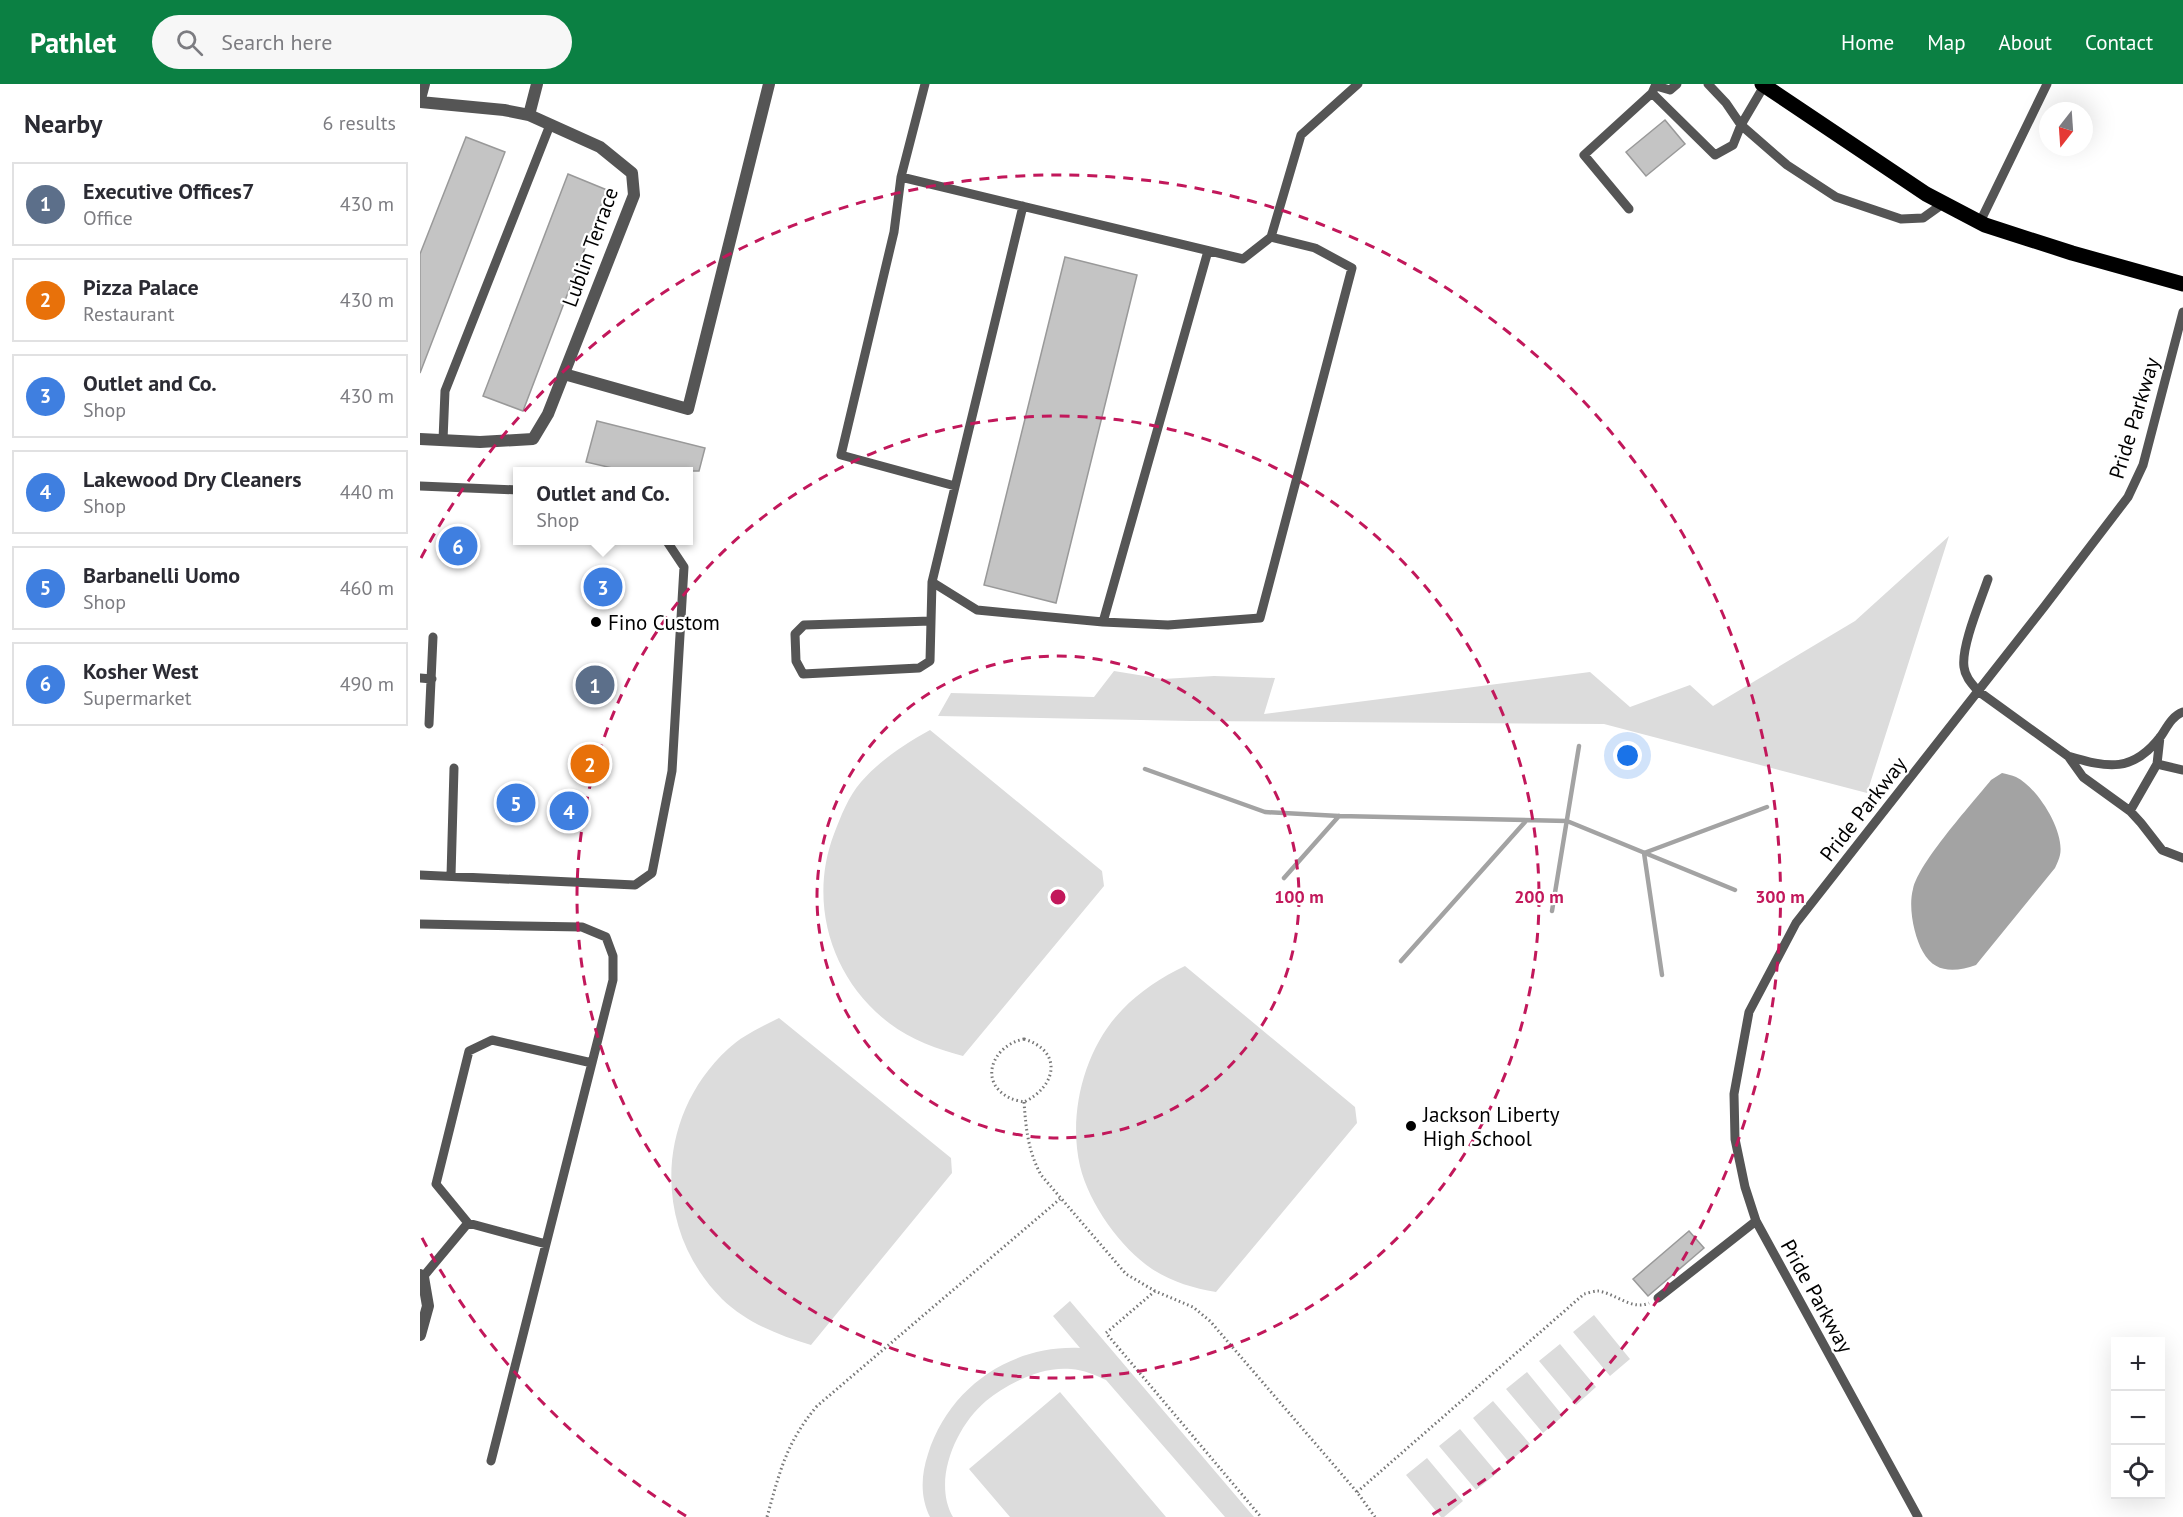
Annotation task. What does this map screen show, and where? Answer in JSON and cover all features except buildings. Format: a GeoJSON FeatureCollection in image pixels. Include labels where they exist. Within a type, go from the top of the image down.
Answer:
{"type":"FeatureCollection","features":[{"type":"Feature","properties":{"kind":"main road"},"geometry":{"type":"LineString","coordinates":[[1763,85],[1926,194],[1980,222],[2072,253],[2183,284]]}},
{"type":"Feature","properties":{"kind":"street"},"geometry":{"type":"LineString","coordinates":[[420,100],[424,84]]}},
{"type":"Feature","properties":{"kind":"street"},"geometry":{"type":"LineString","coordinates":[[530,115],[537,84]]}},
{"type":"Feature","properties":{"kind":"street"},"geometry":{"type":"LineString","coordinates":[[564,374],[688,409],[769,84]]}},
{"type":"Feature","properties":{"kind":"street","name":"Lublin Terrace"},"geometry":{"type":"LineString","coordinates":[[420,100],[530,115],[600,147],[632,173],[634,195],[548,414],[533,439],[480,442],[420,439]]}},
{"type":"Feature","properties":{"kind":"street"},"geometry":{"type":"LineString","coordinates":[[420,1335],[428,1306],[422,1276]]}},
{"type":"Feature","properties":{"kind":"lane"},"geometry":{"type":"LineString","coordinates":[[925,84],[901,177],[894,232],[841,455],[955,486]]}},
{"type":"Feature","properties":{"kind":"lane"},"geometry":{"type":"LineString","coordinates":[[901,177],[1243,259],[1271,237],[1300,135],[1358,84]]}},
{"type":"Feature","properties":{"kind":"lane"},"geometry":{"type":"LineString","coordinates":[[1655,88],[1670,90],[1677,84]]}},
{"type":"Feature","properties":{"kind":"lane"},"geometry":{"type":"LineString","coordinates":[[1708,84],[1726,103],[1741,125],[1787,165],[1836,196],[1902,219],[1923,218],[1944,203]]}},
{"type":"Feature","properties":{"kind":"lane"},"geometry":{"type":"LineString","coordinates":[[1980,222],[2047,84]]}},
{"type":"Feature","properties":{"kind":"lane"},"geometry":{"type":"LineString","coordinates":[[1655,88],[1715,155],[1733,145],[1763,85]]}},
{"type":"Feature","properties":{"kind":"lane"},"geometry":{"type":"LineString","coordinates":[[1629,209],[1584,155],[1655,88]]}},
{"type":"Feature","properties":{"kind":"lane"},"geometry":{"type":"LineString","coordinates":[[443,440],[445,391],[550,125]]}},
{"type":"Feature","properties":{"kind":"lane"},"geometry":{"type":"LineString","coordinates":[[931,621],[804,625],[795,634],[796,661],[803,674],[919,668],[930,662],[932,582],[1023,206]]}},
{"type":"Feature","properties":{"kind":"lane"},"geometry":{"type":"LineString","coordinates":[[932,582],[977,610],[1103,622],[1168,625],[1260,618],[1352,268],[1315,248],[1271,237]]}},
{"type":"Feature","properties":{"kind":"lane"},"geometry":{"type":"LineString","coordinates":[[1103,622],[1208,251]]}},
{"type":"Feature","properties":{"kind":"lane","name":"Pride Parkway"},"geometry":{"type":"LineString","coordinates":[[1918,1517],[1756,1221],[1745,1187],[1735,1128],[1734,1094],[1749,1012],[1796,923],[2044,608],[2135,483],[2143,465],[2183,312]]}},
{"type":"Feature","properties":{"kind":"lane"},"geometry":{"type":"LineString","coordinates":[[420,486],[513,490]]}},
{"type":"Feature","properties":{"kind":"lane"},"geometry":{"type":"LineString","coordinates":[[420,875],[635,885],[652,873],[672,771],[684,567],[669,545]]}},
{"type":"Feature","properties":{"kind":"lane"},"geometry":{"type":"LineString","coordinates":[[1988,579],[1964,652],[1964,667],[1968,679],[1978,691],[2068,756],[2083,777],[2130,811],[2162,850],[2183,858]]}},
{"type":"Feature","properties":{"kind":"lane"},"geometry":{"type":"LineString","coordinates":[[429,724],[434,637]]}},
{"type":"Feature","properties":{"kind":"lane"},"geometry":{"type":"LineString","coordinates":[[420,678],[432,679]]}},
{"type":"Feature","properties":{"kind":"lane"},"geometry":{"type":"LineString","coordinates":[[2068,756],[2113,766],[2128,763],[2145,753],[2170,722],[2183,712]]}},
{"type":"Feature","properties":{"kind":"lane"},"geometry":{"type":"LineString","coordinates":[[2130,811],[2157,764],[2160,737]]}},
{"type":"Feature","properties":{"kind":"lane"},"geometry":{"type":"LineString","coordinates":[[2157,764],[2183,770]]}},
{"type":"Feature","properties":{"kind":"lane"},"geometry":{"type":"LineString","coordinates":[[451,876],[454,768]]}},
{"type":"Feature","properties":{"kind":"lane"},"geometry":{"type":"LineString","coordinates":[[420,924],[582,927],[606,937],[613,956],[613,980],[491,1461]]}},
{"type":"Feature","properties":{"kind":"lane"},"geometry":{"type":"LineString","coordinates":[[546,1244],[468,1223],[436,1184],[469,1051],[492,1040],[592,1063]]}},
{"type":"Feature","properties":{"kind":"lane"},"geometry":{"type":"LineString","coordinates":[[1658,1298],[1756,1221]]}},
{"type":"Feature","properties":{"kind":"lane"},"geometry":{"type":"LineString","coordinates":[[422,1276],[468,1223]]}},
{"type":"Feature","properties":{"kind":"path"},"geometry":{"type":"LineString","coordinates":[[1024,1039],[1043,1048],[1050,1059],[1052,1068],[1045,1088],[1034,1098],[1024,1102],[1010,1098],[1000,1091],[994,1082],[992,1069],[1003,1048],[1012,1041],[1024,1039]]}},
{"type":"Feature","properties":{"kind":"path"},"geometry":{"type":"LineString","coordinates":[[1024,1102],[1026,1137],[1032,1158],[1041,1176],[1060,1199],[1126,1274],[1155,1291],[1192,1307],[1210,1321],[1357,1492],[1375,1517]]}},
{"type":"Feature","properties":{"kind":"path"},"geometry":{"type":"LineString","coordinates":[[767,1517],[788,1447],[801,1425],[817,1406],[1060,1199]]}},
{"type":"Feature","properties":{"kind":"path"},"geometry":{"type":"LineString","coordinates":[[1155,1291],[1106,1334],[1261,1517]]}},
{"type":"Feature","properties":{"kind":"path"},"geometry":{"type":"LineString","coordinates":[[1357,1492],[1584,1294],[1596,1291],[1613,1295],[1629,1304],[1644,1305],[1658,1298]]}},
{"type":"Feature","properties":{"kind":"shaded area"},"geometry":{"type":"Polygon","coordinates":[[[1949,536],[1867,793],[1604,724],[1191,721],[938,716],[951,693],[1094,697],[1114,671],[1163,679],[1214,676],[1275,678],[1264,714],[1590,672],[1630,707],[1690,685],[1713,706],[1855,621],[1949,536]]]}},
{"type":"Feature","properties":{"kind":"shaded area"},"geometry":{"type":"Polygon","coordinates":[[[930,730],[1102,871],[1104,886],[963,1056],[915,1039],[889,1023],[869,1005],[852,984],[839,962],[830,938],[825,912],[823,886],[827,860],[834,834],[849,800],[856,788],[876,767],[902,747],[930,730]]]}},
{"type":"Feature","properties":{"kind":"shaded area"},"geometry":{"type":"Polygon","coordinates":[[[2002,773],[2024,782],[2048,811],[2058,834],[2060,855],[2055,868],[1976,965],[1954,970],[1940,968],[1928,959],[1917,938],[1912,913],[1913,889],[1935,849],[1991,780],[2002,773]]]}},
{"type":"Feature","properties":{"kind":"shaded area"},"geometry":{"type":"Polygon","coordinates":[[[1185,966],[1355,1107],[1357,1123],[1216,1292],[1167,1278],[1140,1260],[1129,1249],[1108,1224],[1091,1195],[1080,1166],[1077,1146],[1076,1125],[1082,1083],[1098,1044],[1109,1026],[1129,1003],[1152,985],[1185,966]]]}},
{"type":"Feature","properties":{"kind":"shaded area"},"geometry":{"type":"Polygon","coordinates":[[[779,1018],[951,1158],[952,1173],[811,1345],[764,1327],[742,1315],[722,1299],[699,1271],[683,1240],[674,1207],[671,1173],[676,1139],[686,1106],[704,1076],[728,1049],[746,1035],[779,1018]]]}},
{"type":"Feature","properties":{"kind":"shaded area"},"geometry":{"type":"Polygon","coordinates":[[[1070,1301],[1254,1517],[1225,1517],[1106,1380],[1080,1370],[1060,1369],[1037,1373],[1015,1382],[995,1394],[975,1412],[957,1439],[946,1471],[947,1503],[953,1517],[930,1517],[924,1502],[924,1470],[938,1430],[951,1409],[967,1390],[986,1375],[1007,1363],[1030,1354],[1055,1349],[1080,1348],[1053,1316],[1070,1301]]]}},
{"type":"Feature","properties":{"kind":"shaded area"},"geometry":{"type":"Polygon","coordinates":[[[1594,1315],[1630,1359],[1610,1376],[1573,1332],[1594,1315]]]}},
{"type":"Feature","properties":{"kind":"shaded area"},"geometry":{"type":"Polygon","coordinates":[[[1560,1344],[1596,1387],[1576,1405],[1539,1361],[1560,1344]]]}},
{"type":"Feature","properties":{"kind":"shaded area"},"geometry":{"type":"Polygon","coordinates":[[[1527,1372],[1563,1416],[1543,1433],[1506,1389],[1527,1372]]]}},
{"type":"Feature","properties":{"kind":"shaded area"},"geometry":{"type":"Polygon","coordinates":[[[1060,1392],[1166,1517],[1010,1517],[969,1469],[1060,1392]]]}},
{"type":"Feature","properties":{"kind":"shaded area"},"geometry":{"type":"Polygon","coordinates":[[[1493,1401],[1530,1444],[1509,1462],[1473,1418],[1493,1401]]]}},
{"type":"Feature","properties":{"kind":"shaded area"},"geometry":{"type":"Polygon","coordinates":[[[1460,1429],[1497,1473],[1476,1490],[1439,1446],[1460,1429]]]}},
{"type":"Feature","properties":{"kind":"shaded area"},"geometry":{"type":"Polygon","coordinates":[[[1427,1458],[1463,1501],[1444,1517],[1441,1517],[1406,1475],[1427,1458]]]}},
{"type":"Feature","properties":{"kind":"waterway"},"geometry":{"type":"LineString","coordinates":[[1552,911],[1579,746]]}},
{"type":"Feature","properties":{"kind":"waterway"},"geometry":{"type":"LineString","coordinates":[[1145,769],[1265,812],[1567,821],[1735,890]]}},
{"type":"Feature","properties":{"kind":"waterway"},"geometry":{"type":"LineString","coordinates":[[1662,975],[1644,853],[1767,807]]}},
{"type":"Feature","properties":{"kind":"waterway"},"geometry":{"type":"LineString","coordinates":[[1284,878],[1339,816]]}},
{"type":"Feature","properties":{"kind":"waterway"},"geometry":{"type":"LineString","coordinates":[[1401,961],[1525,822]]}},
{"type":"Feature","properties":{"kind":"place","name":"Kosher West"},"geometry":{"type":"Point","coordinates":[458,546]}},
{"type":"Feature","properties":{"kind":"place","name":"Outlet and Co."},"geometry":{"type":"Point","coordinates":[603,587]}},
{"type":"Feature","properties":{"kind":"place","name":"Fino Custom"},"geometry":{"type":"Point","coordinates":[596,622]}},
{"type":"Feature","properties":{"kind":"place","name":"Executive Offices7"},"geometry":{"type":"Point","coordinates":[595,685]}},
{"type":"Feature","properties":{"kind":"place","name":"Pizza Palace"},"geometry":{"type":"Point","coordinates":[590,764]}},
{"type":"Feature","properties":{"kind":"place","name":"Barbanelli Uomo"},"geometry":{"type":"Point","coordinates":[516,803]}},
{"type":"Feature","properties":{"kind":"place","name":"Lakewood Dry Cleaners"},"geometry":{"type":"Point","coordinates":[569,811]}},
{"type":"Feature","properties":{"kind":"place","name":"Jackson Liberty High School"},"geometry":{"type":"Point","coordinates":[1411,1126]}}]}
